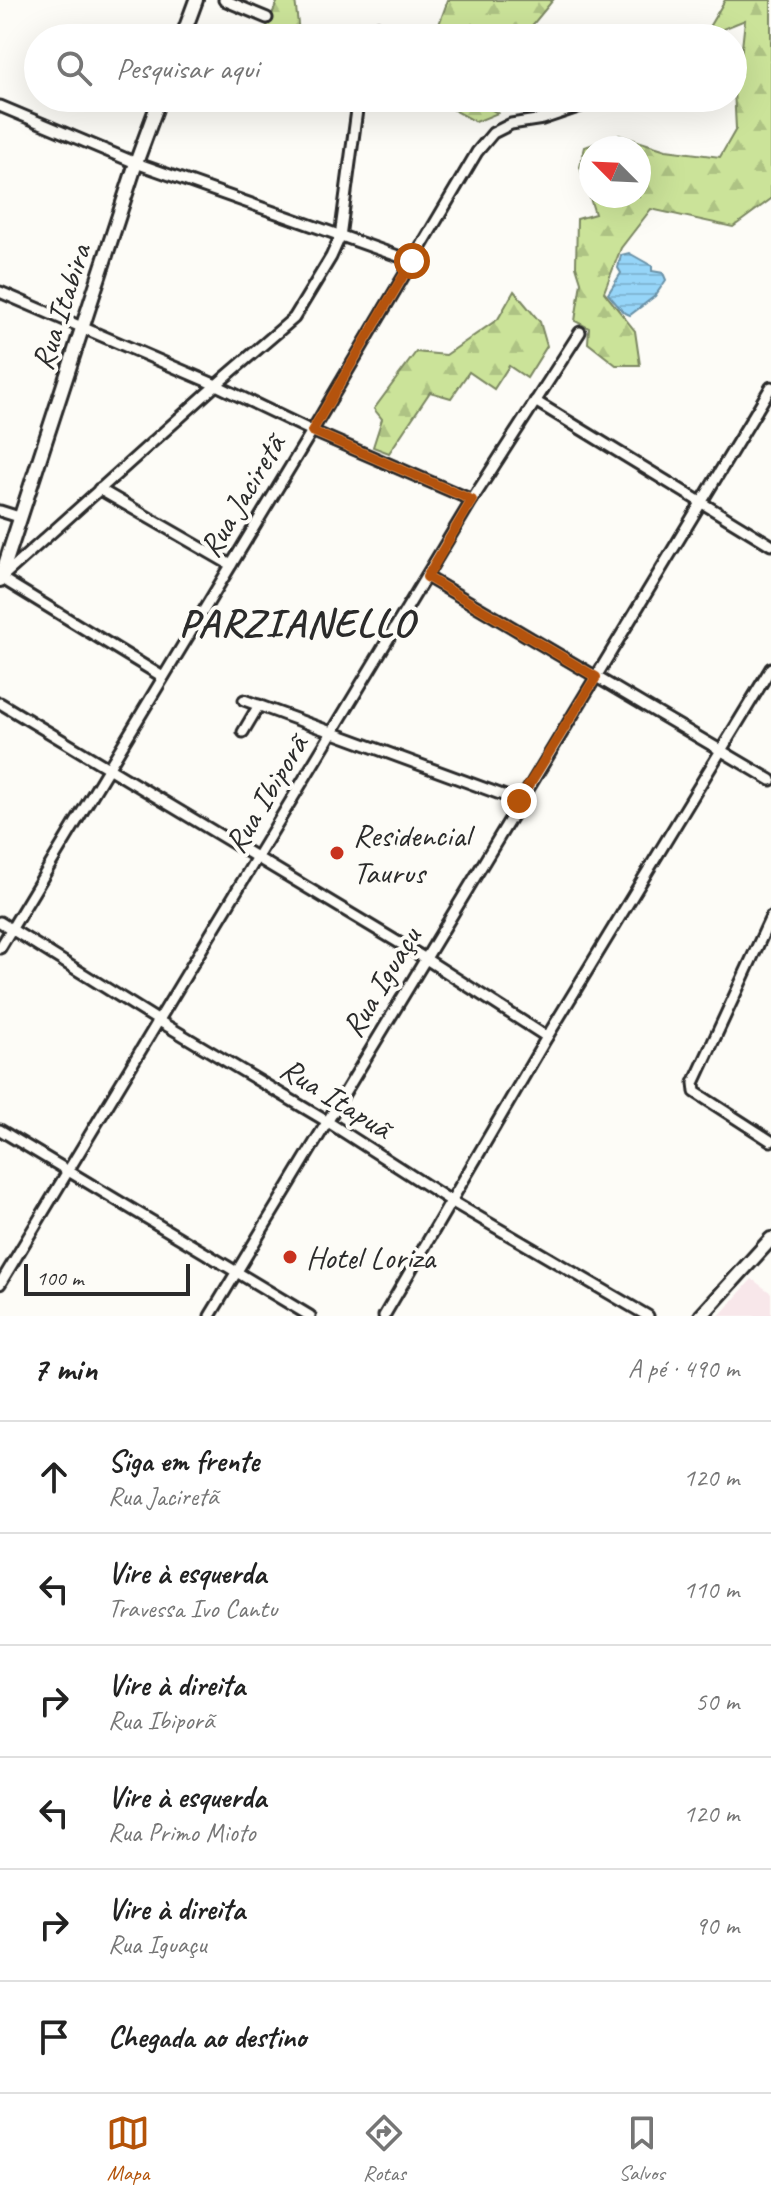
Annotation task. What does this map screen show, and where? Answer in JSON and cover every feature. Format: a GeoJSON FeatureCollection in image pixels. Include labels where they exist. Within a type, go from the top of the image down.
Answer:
{"type":"FeatureCollection","features":[{"type":"Feature","properties":{"kind":"street"},"geometry":{"type":"LineString","coordinates":[[187,24],[196,0]]}},
{"type":"Feature","properties":{"kind":"street"},"geometry":{"type":"LineString","coordinates":[[224,0],[267,18]]}},
{"type":"Feature","properties":{"kind":"street"},"geometry":{"type":"LineString","coordinates":[[0,106],[136,163],[412,261]]}},
{"type":"Feature","properties":{"kind":"street","name":"Rua Itabira"},"geometry":{"type":"LineString","coordinates":[[0,579],[155,112]]}},
{"type":"Feature","properties":{"kind":"street"},"geometry":{"type":"LineString","coordinates":[[163,677],[0,579],[294,318],[340,237],[358,112]]}},
{"type":"Feature","properties":{"kind":"street","name":"Rua Jaciretã"},"geometry":{"type":"LineString","coordinates":[[0,948],[456,186],[493,133],[511,124],[564,112]]}},
{"type":"Feature","properties":{"kind":"street"},"geometry":{"type":"LineString","coordinates":[[0,292],[472,500]]}},
{"type":"Feature","properties":{"kind":"street","name":"Rua Ibiporã"},"geometry":{"type":"LineString","coordinates":[[0,1284],[472,500],[580,332]]}},
{"type":"Feature","properties":{"kind":"street","name":"Rua Iguaçu"},"geometry":{"type":"LineString","coordinates":[[210,1316],[771,387]]}},
{"type":"Feature","properties":{"kind":"street"},"geometry":{"type":"LineString","coordinates":[[535,401],[771,545]]}},
{"type":"Feature","properties":{"kind":"street"},"geometry":{"type":"LineString","coordinates":[[99,489],[231,565]]}},
{"type":"Feature","properties":{"kind":"street"},"geometry":{"type":"LineString","coordinates":[[0,511],[19,517]]}},
{"type":"Feature","properties":{"kind":"street"},"geometry":{"type":"LineString","coordinates":[[427,577],[771,780]]}},
{"type":"Feature","properties":{"kind":"street"},"geometry":{"type":"LineString","coordinates":[[384,1316],[547,1037],[771,668]]}},
{"type":"Feature","properties":{"kind":"street"},"geometry":{"type":"LineString","coordinates":[[244,700],[519,801]]}},
{"type":"Feature","properties":{"kind":"street"},"geometry":{"type":"LineString","coordinates":[[0,703],[426,959],[547,1037]]}},
{"type":"Feature","properties":{"kind":"street"},"geometry":{"type":"LineString","coordinates":[[243,732],[259,705]]}},
{"type":"Feature","properties":{"kind":"street"},"geometry":{"type":"LineString","coordinates":[[771,917],[694,1083],[695,1092],[771,1141]]}},
{"type":"Feature","properties":{"kind":"street","name":"Rua Itapuã"},"geometry":{"type":"LineString","coordinates":[[0,922],[328,1122],[451,1201],[648,1316]]}},
{"type":"Feature","properties":{"kind":"street"},"geometry":{"type":"LineString","coordinates":[[0,1130],[310,1316]]}},
{"type":"Feature","properties":{"kind":"street"},"geometry":{"type":"LineString","coordinates":[[701,1316],[771,1239]]}},
{"type":"Feature","properties":{"kind":"shaded area"},"geometry":{"type":"Polygon","coordinates":[[[752,1279],[771,1293],[771,1316],[719,1316],[752,1279]]]}},
{"type":"Feature","properties":{"kind":"green space"},"geometry":{"type":"Polygon","coordinates":[[[278,0],[295,0],[298,24],[268,24],[278,0]]]}},
{"type":"Feature","properties":{"kind":"green space"},"geometry":{"type":"Polygon","coordinates":[[[448,0],[553,0],[533,24],[439,24],[448,0]]]}},
{"type":"Feature","properties":{"kind":"green space"},"geometry":{"type":"Polygon","coordinates":[[[725,0],[771,0],[771,199],[733,227],[651,209],[621,248],[604,292],[635,331],[640,365],[616,365],[588,343],[589,328],[575,321],[581,282],[576,266],[577,219],[595,214],[593,208],[651,208],[651,145],[720,157],[736,129],[735,112],[747,112],[747,24],[745,20],[735,24],[711,24],[725,0]]]}},
{"type":"Feature","properties":{"kind":"green space"},"geometry":{"type":"Polygon","coordinates":[[[458,112],[498,113],[476,122],[458,112]]]}},
{"type":"Feature","properties":{"kind":"green space"},"geometry":{"type":"Polygon","coordinates":[[[514,291],[540,322],[547,346],[527,378],[509,366],[494,389],[469,372],[451,398],[430,392],[389,453],[373,447],[382,419],[374,409],[416,352],[446,355],[498,319],[514,291]]]}},
{"type":"Feature","properties":{"kind":"water"},"geometry":{"type":"Polygon","coordinates":[[[629,253],[652,266],[652,271],[663,273],[666,280],[655,296],[630,315],[623,312],[608,294],[621,273],[618,268],[621,255],[629,253]]]}},
{"type":"Feature","properties":{"kind":"place","name":"Residencial Taurus"},"geometry":{"type":"Point","coordinates":[337,853]}},
{"type":"Feature","properties":{"kind":"place","name":"Hotel Loriza"},"geometry":{"type":"Point","coordinates":[290,1257]}},
{"type":"Feature","properties":{"kind":"district","name":"PARZIANELLO"},"geometry":{"type":"Point","coordinates":[297,623]}},
{"type":"Feature","properties":{"kind":"route"},"geometry":{"type":"LineString","coordinates":[[412,261],[312,431],[472,500],[427,577],[596,677],[519,801]]}}]}
